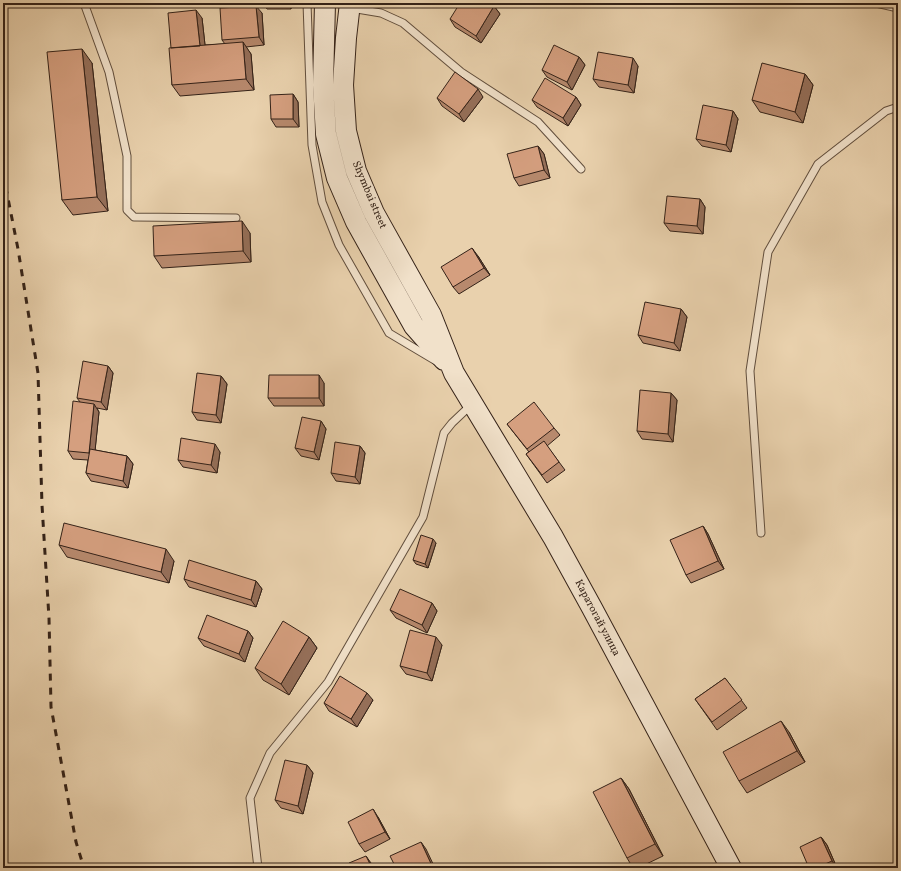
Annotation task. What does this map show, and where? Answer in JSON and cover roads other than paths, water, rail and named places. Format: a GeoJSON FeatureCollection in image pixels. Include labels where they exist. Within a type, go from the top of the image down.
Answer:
{"type":"FeatureCollection","features":[{"type":"Feature","properties":{"kind":"main road"},"geometry":{"type":"LineString","coordinates":[[325,3],[323,85],[326,134],[337,178],[356,222],[414,326],[454,373]]}},
{"type":"Feature","properties":{"kind":"main road","name":"Shymbai street"},"geometry":{"type":"LineString","coordinates":[[349,5],[343,85],[346,131],[356,172],[374,213],[431,315],[454,373]]}},
{"type":"Feature","properties":{"kind":"main road","name":"Каратогай улица"},"geometry":{"type":"LineString","coordinates":[[454,373],[553,537],[731,868]]}},
{"type":"Feature","properties":{"kind":"lane"},"geometry":{"type":"LineString","coordinates":[[84,3],[109,72],[127,156],[127,210],[134,217],[236,218]]}},
{"type":"Feature","properties":{"kind":"lane"},"geometry":{"type":"LineString","coordinates":[[307,3],[312,145],[322,202],[339,246],[389,333],[454,373]]}},
{"type":"Feature","properties":{"kind":"lane"},"geometry":{"type":"LineString","coordinates":[[876,3],[898,8]]}},
{"type":"Feature","properties":{"kind":"lane"},"geometry":{"type":"LineString","coordinates":[[349,5],[381,13],[403,22],[461,72],[538,122],[581,169]]}},
{"type":"Feature","properties":{"kind":"lane"},"geometry":{"type":"LineString","coordinates":[[761,533],[750,371],[768,252],[818,164],[886,111],[898,106]]}},
{"type":"Feature","properties":{"kind":"lane"},"geometry":{"type":"LineString","coordinates":[[258,868],[250,798],[270,752],[328,682],[423,516],[444,433],[452,423],[473,404]]}},
{"type":"Feature","properties":{"kind":"railway"},"geometry":{"type":"LineString","coordinates":[[3,173],[18,249],[38,373],[42,505],[49,618],[51,707],[76,842],[84,868]]}}]}
